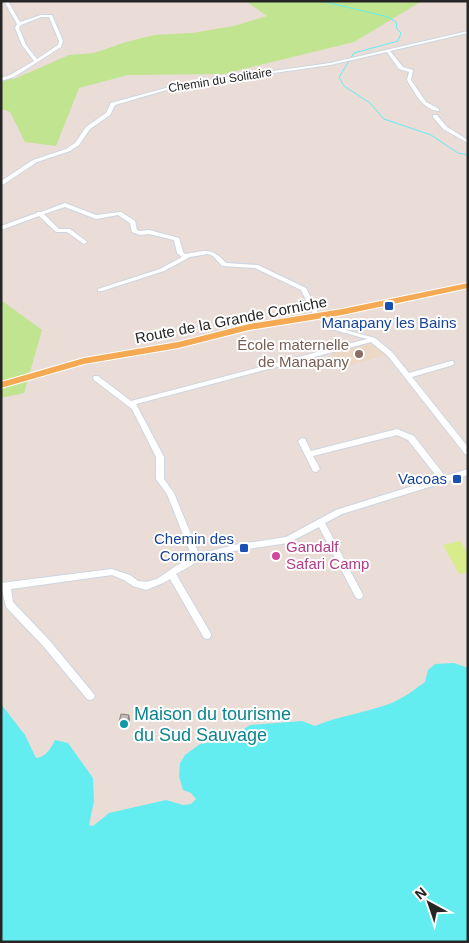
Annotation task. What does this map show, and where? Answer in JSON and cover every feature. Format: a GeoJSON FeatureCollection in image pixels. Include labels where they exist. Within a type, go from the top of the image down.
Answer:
{"type":"FeatureCollection","features":[{"type":"Feature","properties":{"kind":"main road","name":"Route de la Grande Corniche"},"geometry":{"type":"LineString","coordinates":[[1,385],[84,361],[178,345],[249,327],[468,286]]}},
{"type":"Feature","properties":{"kind":"street"},"geometry":{"type":"LineString","coordinates":[[6,1],[19,24],[17,28],[24,46],[36,61]]}},
{"type":"Feature","properties":{"kind":"street"},"geometry":{"type":"LineString","coordinates":[[1,80],[60,46],[61,41],[56,24],[51,16],[19,24]]}},
{"type":"Feature","properties":{"kind":"street","name":"Chemin du Solitaire"},"geometry":{"type":"LineString","coordinates":[[1,184],[35,161],[72,147],[82,140],[92,125],[106,116],[112,104],[123,100],[180,85],[228,80],[343,62],[467,35]]}},
{"type":"Feature","properties":{"kind":"street"},"geometry":{"type":"LineString","coordinates":[[388,51],[400,68],[411,71],[410,84],[429,109],[440,116]]}},
{"type":"Feature","properties":{"kind":"street"},"geometry":{"type":"LineString","coordinates":[[429,109],[437,110],[445,128],[468,142]]}},
{"type":"Feature","properties":{"kind":"street"},"geometry":{"type":"LineString","coordinates":[[1,228],[65,205],[96,217],[119,213],[133,222],[134,231],[137,233],[149,232],[177,239],[180,253],[188,256]]}},
{"type":"Feature","properties":{"kind":"street"},"geometry":{"type":"LineString","coordinates":[[40,213],[58,231],[68,230],[84,242]]}},
{"type":"Feature","properties":{"kind":"street"},"geometry":{"type":"LineString","coordinates":[[100,290],[162,270],[188,256],[209,252],[215,255],[224,265],[256,266],[304,289],[320,315],[333,328],[373,339],[390,354],[468,452]]}},
{"type":"Feature","properties":{"kind":"street"},"geometry":{"type":"LineString","coordinates":[[131,402],[373,339]]}},
{"type":"Feature","properties":{"kind":"street"},"geometry":{"type":"LineString","coordinates":[[407,376],[451,363]]}},
{"type":"Feature","properties":{"kind":"street"},"geometry":{"type":"LineString","coordinates":[[96,378],[131,402],[160,457],[160,479],[170,493],[197,558]]}},
{"type":"Feature","properties":{"kind":"street"},"geometry":{"type":"LineString","coordinates":[[309,454],[397,432],[411,438],[443,479]]}},
{"type":"Feature","properties":{"kind":"street"},"geometry":{"type":"LineString","coordinates":[[302,441],[316,469]]}},
{"type":"Feature","properties":{"kind":"street"},"geometry":{"type":"LineString","coordinates":[[90,696],[47,644],[9,604],[4,587],[112,572],[127,577],[136,584],[146,586],[160,582],[171,572],[197,558],[234,548],[278,543],[321,523],[339,512],[468,472]]}},
{"type":"Feature","properties":{"kind":"street"},"geometry":{"type":"LineString","coordinates":[[321,523],[359,595]]}},
{"type":"Feature","properties":{"kind":"street"},"geometry":{"type":"LineString","coordinates":[[171,572],[207,635]]}},
{"type":"Feature","properties":{"kind":"shaded area","name":"École maternelle de Manapany"},"geometry":{"type":"Polygon","coordinates":[[[372,343],[386,355],[343,367],[331,353],[372,343]]]}},
{"type":"Feature","properties":{"kind":"green space"},"geometry":{"type":"Polygon","coordinates":[[[246,1],[422,1],[354,42],[224,74],[128,75],[79,88],[56,146],[25,142],[10,112],[1,109],[1,75],[14,79],[69,55],[94,53],[154,35],[192,33],[234,26],[267,16],[246,1]]]}},
{"type":"Feature","properties":{"kind":"green space"},"geometry":{"type":"Polygon","coordinates":[[[1,300],[42,330],[24,393],[1,398],[1,300]]]}},
{"type":"Feature","properties":{"kind":"green space"},"geometry":{"type":"Polygon","coordinates":[[[460,541],[468,554],[468,572],[459,574],[443,545],[460,541]]]}},
{"type":"Feature","properties":{"kind":"water"},"geometry":{"type":"Polygon","coordinates":[[[454,663],[468,668],[468,942],[1,942],[1,704],[25,735],[36,758],[45,754],[55,740],[68,743],[93,778],[94,801],[89,825],[93,826],[109,813],[166,800],[183,805],[191,804],[196,799],[191,793],[183,790],[179,776],[180,763],[185,755],[200,744],[227,740],[250,725],[302,721],[315,726],[380,707],[399,700],[425,682],[428,670],[435,664],[454,663]]]}},
{"type":"Feature","properties":{"kind":"building"},"geometry":{"type":"Polygon","coordinates":[[[121,714],[129,715],[127,724],[119,722],[121,714]]]}},
{"type":"Feature","properties":{"kind":"waterway"},"geometry":{"type":"LineString","coordinates":[[322,1],[388,17],[396,22],[397,29],[401,33],[398,41],[354,53],[339,77],[344,86],[370,103],[384,119],[431,135],[458,153],[468,155]]}},
{"type":"Feature","properties":{"kind":"place","name":"Manapany les Bains"},"geometry":{"type":"Point","coordinates":[389,306]}},
{"type":"Feature","properties":{"kind":"place","name":"École maternelle de Manapany"},"geometry":{"type":"Point","coordinates":[359,354]}},
{"type":"Feature","properties":{"kind":"place","name":"Vacoas"},"geometry":{"type":"Point","coordinates":[457,479]}},
{"type":"Feature","properties":{"kind":"place","name":"Chemin des Cormorans"},"geometry":{"type":"Point","coordinates":[244,548]}},
{"type":"Feature","properties":{"kind":"place","name":"Gandalf Safari Camp"},"geometry":{"type":"Point","coordinates":[276,556]}},
{"type":"Feature","properties":{"kind":"place","name":"Maison du tourisme du Sud Sauvage"},"geometry":{"type":"Point","coordinates":[124,724]}}]}
